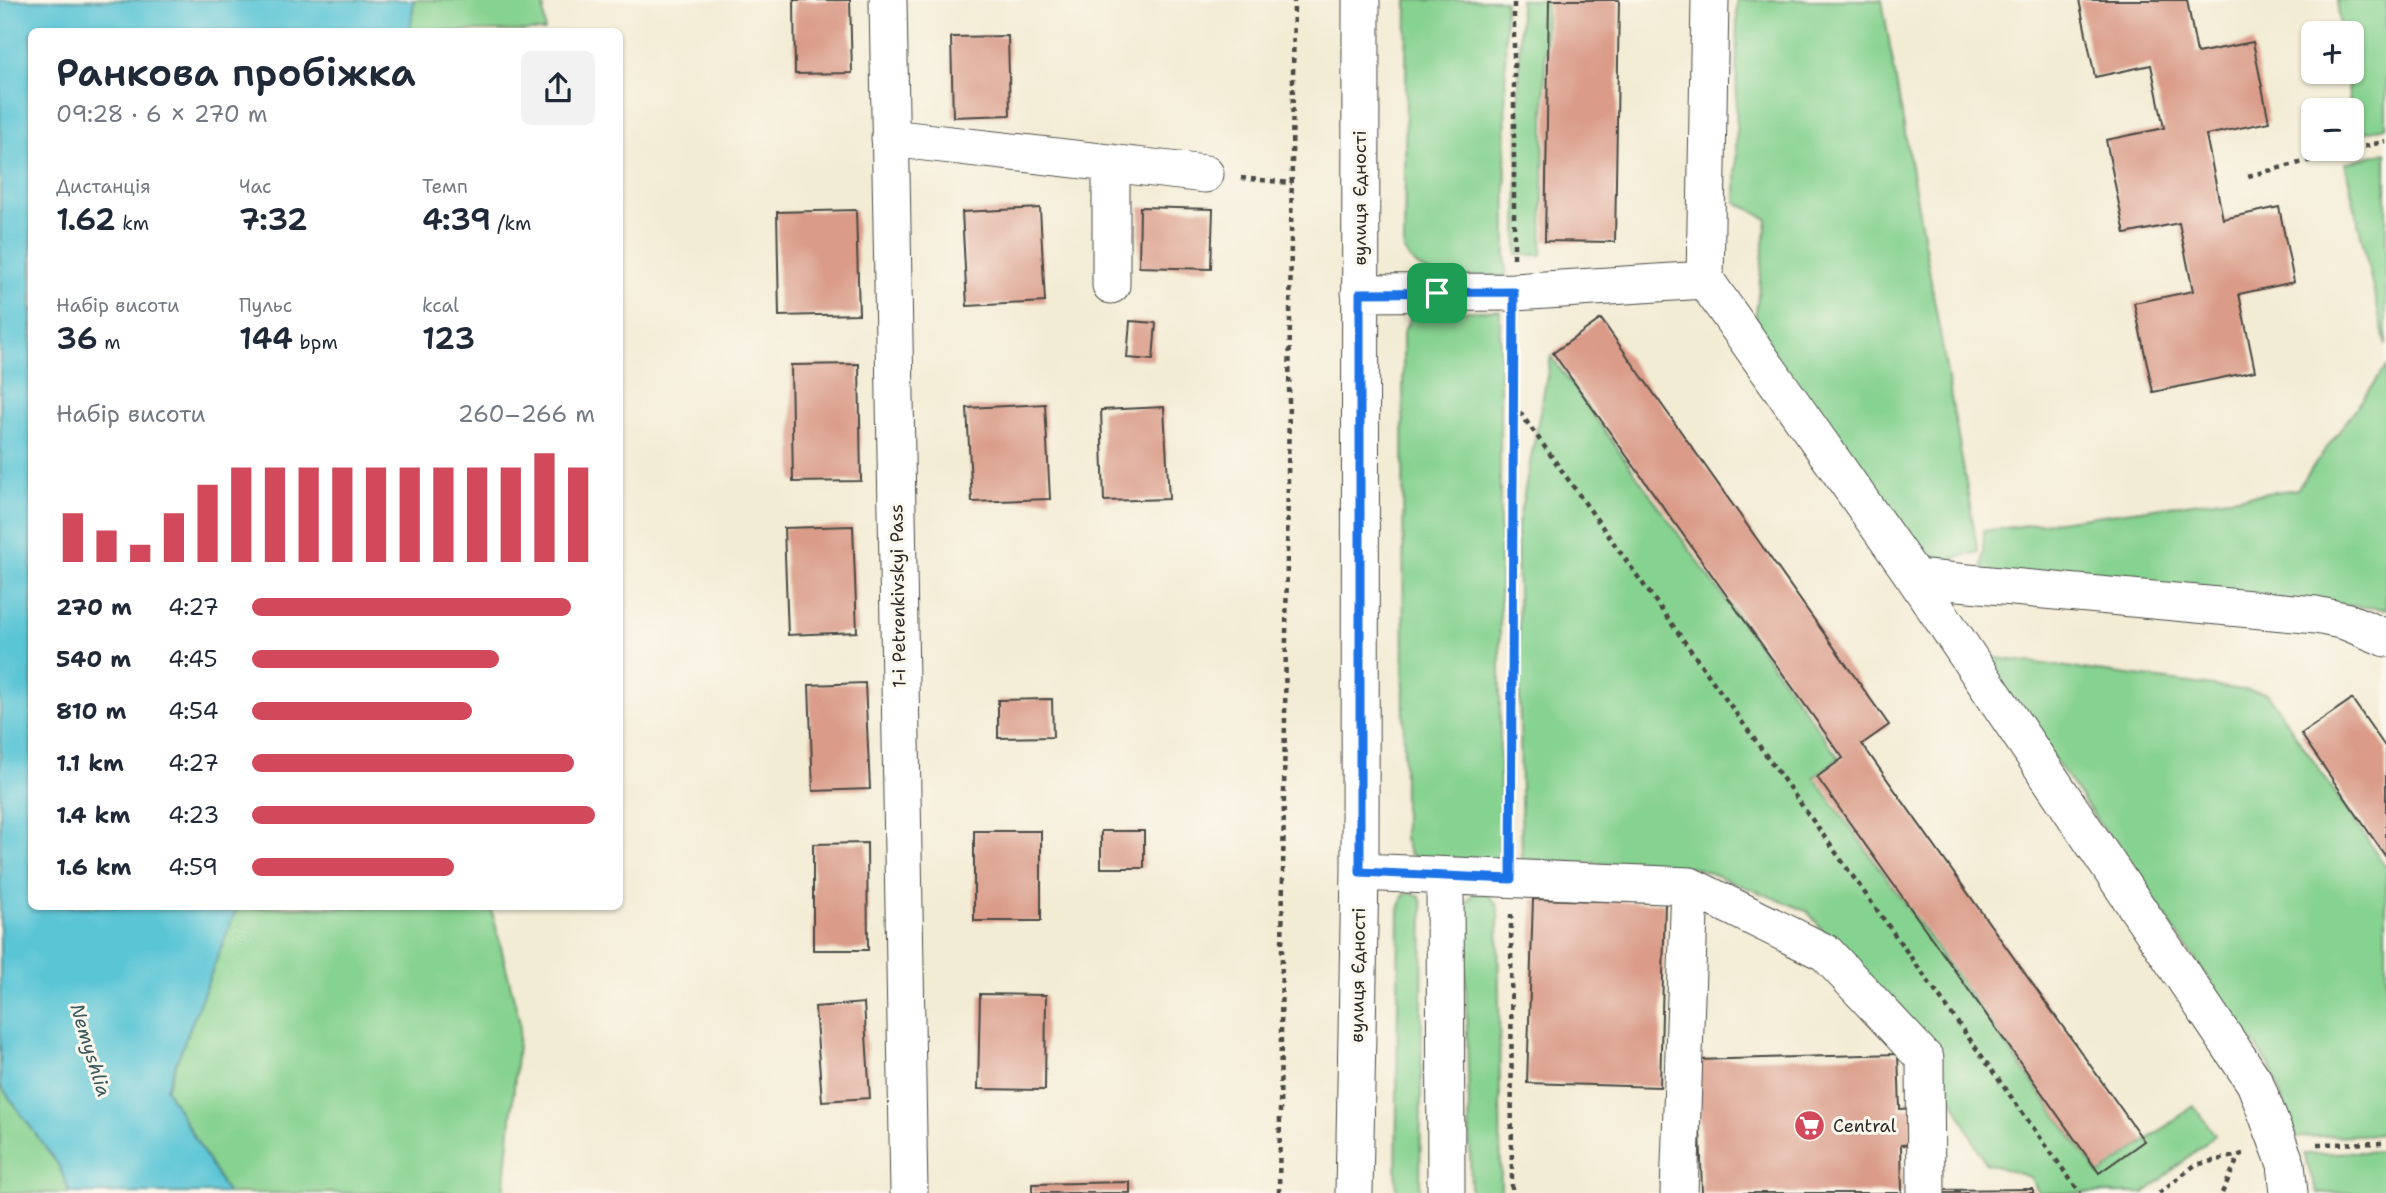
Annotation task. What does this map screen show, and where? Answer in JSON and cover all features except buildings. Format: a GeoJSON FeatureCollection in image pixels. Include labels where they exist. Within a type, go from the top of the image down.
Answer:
{"type":"FeatureCollection","features":[{"type":"Feature","properties":{"kind":"street","name":"1-i Petrenkivskyi Pass"},"geometry":{"type":"LineString","coordinates":[[888,0],[909,1193]]}},
{"type":"Feature","properties":{"kind":"street","name":"вулиця Єдності"},"geometry":{"type":"LineString","coordinates":[[1354,1193],[1360,872],[1361,0]]}},
{"type":"Feature","properties":{"kind":"street"},"geometry":{"type":"LineString","coordinates":[[1710,0],[1706,280],[1915,578],[2255,1083],[2294,1145],[2290,1193]]}},
{"type":"Feature","properties":{"kind":"street"},"geometry":{"type":"LineString","coordinates":[[890,138],[1205,174]]}},
{"type":"Feature","properties":{"kind":"street"},"geometry":{"type":"LineString","coordinates":[[1111,163],[1111,285]]}},
{"type":"Feature","properties":{"kind":"street"},"geometry":{"type":"LineString","coordinates":[[1360,293],[1514,292],[1706,280]]}},
{"type":"Feature","properties":{"kind":"street"},"geometry":{"type":"LineString","coordinates":[[1915,578],[2316,615],[2345,621],[2386,638]]}},
{"type":"Feature","properties":{"kind":"street"},"geometry":{"type":"LineString","coordinates":[[1360,872],[1690,886],[1826,953],[1925,1059],[1926,1193]]}},
{"type":"Feature","properties":{"kind":"street"},"geometry":{"type":"LineString","coordinates":[[1445,876],[1446,1193]]}},
{"type":"Feature","properties":{"kind":"street"},"geometry":{"type":"LineString","coordinates":[[1679,1193],[1690,886]]}},
{"type":"Feature","properties":{"kind":"path"},"geometry":{"type":"LineString","coordinates":[[1279,1193],[1294,0]]}},
{"type":"Feature","properties":{"kind":"path"},"geometry":{"type":"LineString","coordinates":[[1512,1193],[1514,0]]}},
{"type":"Feature","properties":{"kind":"path"},"geometry":{"type":"LineString","coordinates":[[2248,176],[2386,141]]}},
{"type":"Feature","properties":{"kind":"path"},"geometry":{"type":"LineString","coordinates":[[1205,174],[1292,183]]}},
{"type":"Feature","properties":{"kind":"path"},"geometry":{"type":"LineString","coordinates":[[1514,404],[2080,1193]]}},
{"type":"Feature","properties":{"kind":"path"},"geometry":{"type":"LineString","coordinates":[[2159,1193],[2195,1165],[2239,1155],[2294,1145],[2386,1143]]}},
{"type":"Feature","properties":{"kind":"path"},"geometry":{"type":"LineString","coordinates":[[2222,1193],[2239,1155]]}},
{"type":"Feature","properties":{"kind":"green space"},"geometry":{"type":"Polygon","coordinates":[[[414,0],[543,0],[545,28],[410,28],[414,0]]]}},
{"type":"Feature","properties":{"kind":"green space"},"geometry":{"type":"Polygon","coordinates":[[[1407,0],[1505,0],[1506,276],[1449,277],[1436,274],[1424,270],[1404,251],[1407,0]]]}},
{"type":"Feature","properties":{"kind":"green space"},"geometry":{"type":"Polygon","coordinates":[[[1520,0],[1546,0],[1542,255],[1517,255],[1520,0]]]}},
{"type":"Feature","properties":{"kind":"green space"},"geometry":{"type":"Polygon","coordinates":[[[1737,0],[1882,0],[1978,552],[1922,567],[1754,329],[1767,219],[1736,202],[1737,0]]]}},
{"type":"Feature","properties":{"kind":"green space"},"geometry":{"type":"Polygon","coordinates":[[[2337,0],[2386,0],[2386,127],[2364,132],[2364,98],[2349,98],[2348,84],[2364,84],[2364,21],[2340,21],[2337,0]]]}},
{"type":"Feature","properties":{"kind":"green space"},"geometry":{"type":"Polygon","coordinates":[[[2386,152],[2386,346],[2345,163],[2364,161],[2364,158],[2386,152]]]}},
{"type":"Feature","properties":{"kind":"green space"},"geometry":{"type":"Polygon","coordinates":[[[1500,310],[1500,850],[1494,862],[1415,857],[1409,853],[1404,838],[1403,333],[1410,319],[1422,313],[1500,310]]]}},
{"type":"Feature","properties":{"kind":"green space"},"geometry":{"type":"Polygon","coordinates":[[[1551,356],[1839,758],[1814,777],[2099,1175],[2194,1106],[2215,1135],[2145,1193],[2039,1193],[2030,1177],[1985,1163],[1934,1063],[1807,911],[1697,868],[1522,860],[1517,530],[1551,356]]]}},
{"type":"Feature","properties":{"kind":"green space"},"geometry":{"type":"Polygon","coordinates":[[[2386,367],[2386,609],[1982,575],[1984,531],[2297,489],[2386,367]]]}},
{"type":"Feature","properties":{"kind":"green space"},"geometry":{"type":"Polygon","coordinates":[[[1982,656],[2267,693],[2386,867],[2386,1134],[2297,1137],[2269,1065],[1982,656]]]}},
{"type":"Feature","properties":{"kind":"green space"},"geometry":{"type":"Polygon","coordinates":[[[1411,892],[1420,896],[1423,909],[1420,1193],[1396,1193],[1399,910],[1403,896],[1411,892]]]}},
{"type":"Feature","properties":{"kind":"green space"},"geometry":{"type":"Polygon","coordinates":[[[1473,894],[1488,894],[1498,906],[1501,1193],[1471,1193],[1464,914],[1465,905],[1473,894]]]}},
{"type":"Feature","properties":{"kind":"green space"},"geometry":{"type":"Polygon","coordinates":[[[236,910],[492,910],[520,1023],[504,1193],[227,1193],[166,1089],[236,910]]]}},
{"type":"Feature","properties":{"kind":"green space"},"geometry":{"type":"Polygon","coordinates":[[[0,1085],[59,1166],[70,1193],[0,1193],[0,1085]]]}},
{"type":"Feature","properties":{"kind":"green space"},"geometry":{"type":"Polygon","coordinates":[[[2386,1151],[2386,1193],[2317,1193],[2304,1154],[2386,1151]]]}},
{"type":"Feature","properties":{"kind":"water","name":"Nemyshlia"},"geometry":{"type":"Polygon","coordinates":[[[0,0],[414,0],[410,28],[28,28],[28,910],[236,910],[166,1089],[227,1193],[70,1193],[59,1166],[0,1085],[0,0]]]}},
{"type":"Feature","properties":{"kind":"place","name":"Central"},"geometry":{"type":"Point","coordinates":[1810,1126]}},
{"type":"Feature","properties":{"kind":"route"},"geometry":{"type":"LineString","coordinates":[[1514,292],[1511,879],[1360,872],[1360,293],[1437,293],[1514,292]]}}]}
